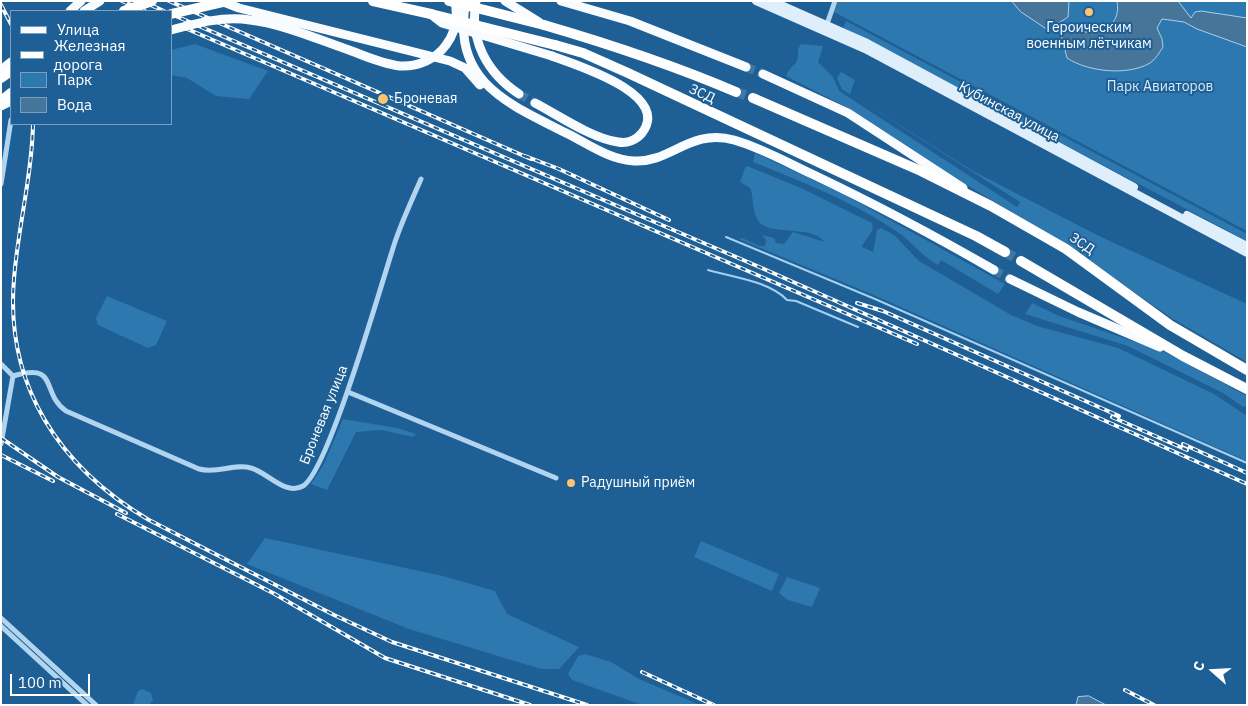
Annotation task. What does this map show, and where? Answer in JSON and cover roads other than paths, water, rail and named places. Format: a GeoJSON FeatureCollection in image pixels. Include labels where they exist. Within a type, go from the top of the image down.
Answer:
{"type":"FeatureCollection","features":[{"type":"Feature","properties":{"kind":"highway"},"geometry":{"type":"LineString","coordinates":[[127,10],[152,1]]}},
{"type":"Feature","properties":{"kind":"highway"},"geometry":{"type":"LineString","coordinates":[[172,14],[228,1]]}},
{"type":"Feature","properties":{"kind":"highway","name":"ЗСД"},"geometry":{"type":"LineString","coordinates":[[373,1],[555,45],[583,54],[628,73],[976,236],[1005,252]]}},
{"type":"Feature","properties":{"kind":"highway","name":"ЗСД"},"geometry":{"type":"LineString","coordinates":[[449,1],[560,30],[685,70],[736,92]]}},
{"type":"Feature","properties":{"kind":"highway","name":"ЗСД"},"geometry":{"type":"LineString","coordinates":[[753,98],[921,170],[990,206],[1066,249],[1170,325],[1247,370]]}},
{"type":"Feature","properties":{"kind":"highway"},"geometry":{"type":"LineString","coordinates":[[1021,261],[1183,356],[1247,389]]}},
{"type":"Feature","properties":{"kind":"main road"},"geometry":{"type":"LineString","coordinates":[[71,10],[81,1]]}},
{"type":"Feature","properties":{"kind":"main road"},"geometry":{"type":"LineString","coordinates":[[86,10],[100,1]]}},
{"type":"Feature","properties":{"kind":"main road"},"geometry":{"type":"LineString","coordinates":[[220,1],[239,8],[450,61],[465,68],[487,93],[500,102],[619,159],[644,161],[699,139],[720,137],[733,140],[763,151],[831,184],[994,270]]}},
{"type":"Feature","properties":{"kind":"main road"},"geometry":{"type":"LineString","coordinates":[[172,30],[217,19],[249,20],[288,30],[379,61],[410,66],[429,60],[443,50],[450,39],[456,23],[455,1]]}},
{"type":"Feature","properties":{"kind":"main road"},"geometry":{"type":"LineString","coordinates":[[466,1],[463,18],[464,37],[472,63],[487,86],[509,104],[594,148]]}},
{"type":"Feature","properties":{"kind":"main road"},"geometry":{"type":"LineString","coordinates":[[476,1],[475,32],[483,56],[504,82],[519,94]]}},
{"type":"Feature","properties":{"kind":"main road"},"geometry":{"type":"LineString","coordinates":[[506,1],[544,25]]}},
{"type":"Feature","properties":{"kind":"main road"},"geometry":{"type":"LineString","coordinates":[[561,1],[630,21],[746,67]]}},
{"type":"Feature","properties":{"kind":"main road","name":"Кубинская улица"},"geometry":{"type":"LineString","coordinates":[[756,1],[867,43],[1247,246]]}},
{"type":"Feature","properties":{"kind":"main road","name":"Кубинская улица"},"geometry":{"type":"LineString","coordinates":[[772,1],[1247,253]]}},
{"type":"Feature","properties":{"kind":"main road"},"geometry":{"type":"LineString","coordinates":[[431,14],[442,22],[552,56],[597,73],[636,95],[647,112],[645,130],[634,140],[615,142],[599,136],[535,102]]}},
{"type":"Feature","properties":{"kind":"main road"},"geometry":{"type":"LineString","coordinates":[[763,74],[848,113],[990,206]]}},
{"type":"Feature","properties":{"kind":"main road"},"geometry":{"type":"LineString","coordinates":[[1010,279],[1078,312],[1183,356]]}},
{"type":"Feature","properties":{"kind":"street"},"geometry":{"type":"LineString","coordinates":[[825,28],[835,1]]}},
{"type":"Feature","properties":{"kind":"street"},"geometry":{"type":"LineString","coordinates":[[1,184],[10,125]]}},
{"type":"Feature","properties":{"kind":"street","name":"Броневая улица"},"geometry":{"type":"LineString","coordinates":[[13,376],[32,371],[38,372],[43,375],[58,404],[66,411],[184,463],[206,471],[217,472],[242,466],[251,468],[291,488],[304,485],[311,476],[348,392],[395,241],[421,179]]}},
{"type":"Feature","properties":{"kind":"street"},"geometry":{"type":"LineString","coordinates":[[1,364],[13,376],[1,444]]}},
{"type":"Feature","properties":{"kind":"street"},"geometry":{"type":"LineString","coordinates":[[348,392],[556,478]]}},
{"type":"Feature","properties":{"kind":"street"},"geometry":{"type":"LineString","coordinates":[[1,618],[96,705]]}},
{"type":"Feature","properties":{"kind":"street"},"geometry":{"type":"LineString","coordinates":[[1,626],[87,705]]}},
{"type":"Feature","properties":{"kind":"water"},"geometry":{"type":"Polygon","coordinates":[[[1012,1],[1069,1],[1068,17],[1048,30],[1021,12],[1012,1]]]}},
{"type":"Feature","properties":{"kind":"water"},"geometry":{"type":"Polygon","coordinates":[[[1117,1],[1178,1],[1191,18],[1195,12],[1201,11],[1247,18],[1247,47],[1197,29],[1184,22],[1162,19],[1157,28],[1163,47],[1150,63],[1141,67],[1131,70],[1108,71],[1086,67],[1067,58],[1061,34],[1073,25],[1089,33],[1104,30],[1115,19],[1118,11],[1117,1]]]}},
{"type":"Feature","properties":{"kind":"water"},"geometry":{"type":"Polygon","coordinates":[[[1089,696],[1106,705],[1076,705],[1078,697],[1089,696]]]}},
{"type":"Feature","properties":{"kind":"waterway"},"geometry":{"type":"LineString","coordinates":[[726,237],[875,299],[1247,463]]}},
{"type":"Feature","properties":{"kind":"waterway"},"geometry":{"type":"LineString","coordinates":[[708,270],[760,284],[770,288],[787,300],[796,301],[858,327]]}},
{"type":"Feature","properties":{"kind":"tunnel"},"geometry":{"type":"LineString","coordinates":[[746,67],[763,74]]}},
{"type":"Feature","properties":{"kind":"tunnel"},"geometry":{"type":"LineString","coordinates":[[736,92],[753,98]]}},
{"type":"Feature","properties":{"kind":"tunnel"},"geometry":{"type":"LineString","coordinates":[[519,94],[535,103]]}},
{"type":"Feature","properties":{"kind":"tunnel"},"geometry":{"type":"LineString","coordinates":[[1005,252],[1021,261]]}},
{"type":"Feature","properties":{"kind":"tunnel"},"geometry":{"type":"LineString","coordinates":[[994,270],[1010,279]]}},
{"type":"Feature","properties":{"kind":"railway"},"geometry":{"type":"LineString","coordinates":[[122,1],[143,10]]}},
{"type":"Feature","properties":{"kind":"railway"},"geometry":{"type":"LineString","coordinates":[[142,1],[162,10]]}},
{"type":"Feature","properties":{"kind":"railway"},"geometry":{"type":"LineString","coordinates":[[169,1],[531,159]]}},
{"type":"Feature","properties":{"kind":"railway"},"geometry":{"type":"LineString","coordinates":[[1,5],[10,22]]}},
{"type":"Feature","properties":{"kind":"railway"},"geometry":{"type":"LineString","coordinates":[[172,14],[764,269],[1247,484]]}},
{"type":"Feature","properties":{"kind":"railway"},"geometry":{"type":"LineString","coordinates":[[185,28],[917,344]]}},
{"type":"Feature","properties":{"kind":"railway"},"geometry":{"type":"LineString","coordinates":[[33,125],[30,163],[14,279],[14,318],[19,354],[29,388],[44,419],[64,448],[89,475],[117,499],[149,520],[334,615],[392,642],[587,705]]}},
{"type":"Feature","properties":{"kind":"railway"},"geometry":{"type":"LineString","coordinates":[[525,156],[559,169],[669,220]]}},
{"type":"Feature","properties":{"kind":"railway"},"geometry":{"type":"LineString","coordinates":[[857,303],[883,311],[1119,416]]}},
{"type":"Feature","properties":{"kind":"railway"},"geometry":{"type":"LineString","coordinates":[[1112,417],[1187,450]]}},
{"type":"Feature","properties":{"kind":"railway"},"geometry":{"type":"LineString","coordinates":[[1,438],[58,477],[126,513]]}},
{"type":"Feature","properties":{"kind":"railway"},"geometry":{"type":"LineString","coordinates":[[1183,444],[1247,473]]}},
{"type":"Feature","properties":{"kind":"railway"},"geometry":{"type":"LineString","coordinates":[[1,455],[53,481]]}},
{"type":"Feature","properties":{"kind":"railway"},"geometry":{"type":"LineString","coordinates":[[117,514],[273,593],[385,658],[530,705]]}},
{"type":"Feature","properties":{"kind":"railway"},"geometry":{"type":"LineString","coordinates":[[642,672],[714,705]]}},
{"type":"Feature","properties":{"kind":"railway"},"geometry":{"type":"LineString","coordinates":[[1125,690],[1154,705]]}},
{"type":"Feature","properties":{"kind":"place","name":"Героическим военным лётчикам"},"geometry":{"type":"Point","coordinates":[1089,12]}},
{"type":"Feature","properties":{"kind":"place","name":"Броневая"},"geometry":{"type":"Point","coordinates":[383,99]}},
{"type":"Feature","properties":{"kind":"place","name":"Радушный приём"},"geometry":{"type":"Point","coordinates":[571,483]}},
{"type":"Feature","properties":{"kind":"park label","name":"Парк Авиаторов"},"geometry":{"type":"Point","coordinates":[1160,87]}}]}
